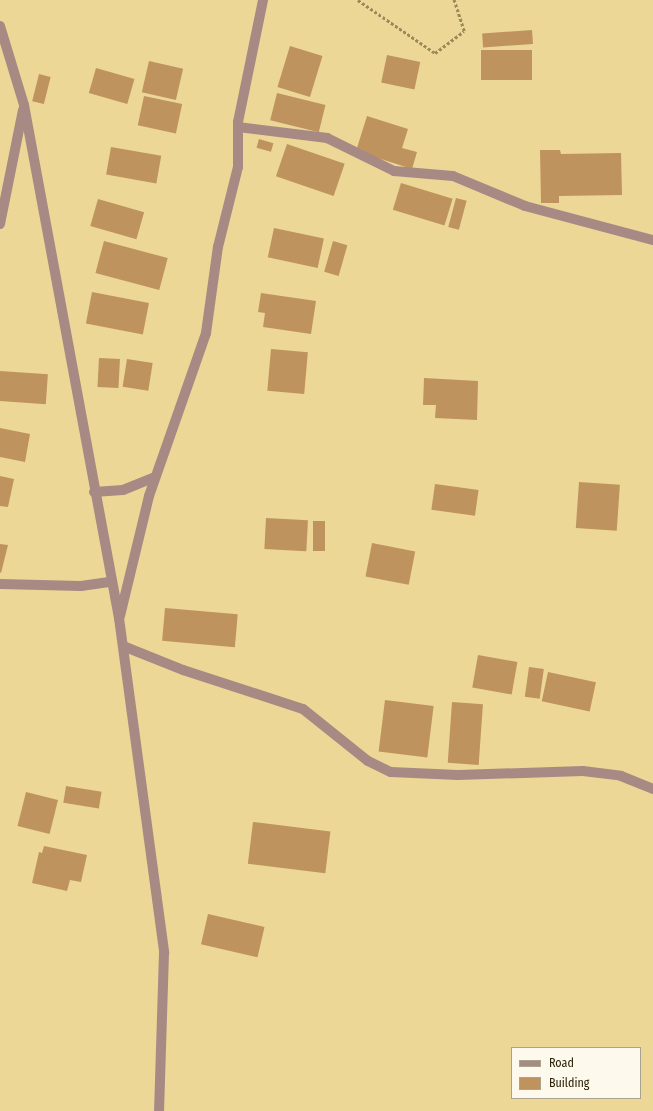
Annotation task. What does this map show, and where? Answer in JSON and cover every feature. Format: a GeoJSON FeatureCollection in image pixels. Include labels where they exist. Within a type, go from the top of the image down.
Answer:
{"type":"FeatureCollection","features":[{"type":"Feature","properties":{"kind":"street"},"geometry":{"type":"LineString","coordinates":[[119,618],[155,477],[206,333],[218,248],[238,167],[238,127],[264,0]]}},
{"type":"Feature","properties":{"kind":"street"},"geometry":{"type":"LineString","coordinates":[[0,26],[24,104],[94,492],[119,618],[164,954],[159,1111]]}},
{"type":"Feature","properties":{"kind":"street"},"geometry":{"type":"LineString","coordinates":[[0,224],[24,104]]}},
{"type":"Feature","properties":{"kind":"street"},"geometry":{"type":"LineString","coordinates":[[238,127],[327,138],[394,171],[452,176],[525,206],[653,240]]}},
{"type":"Feature","properties":{"kind":"street"},"geometry":{"type":"LineString","coordinates":[[94,492],[129,489],[155,477]]}},
{"type":"Feature","properties":{"kind":"street"},"geometry":{"type":"LineString","coordinates":[[0,584],[81,586],[111,582]]}},
{"type":"Feature","properties":{"kind":"street"},"geometry":{"type":"LineString","coordinates":[[123,646],[183,670],[303,709],[368,761],[391,772],[458,774],[583,771],[621,776],[653,789]]}},
{"type":"Feature","properties":{"kind":"path"},"geometry":{"type":"LineString","coordinates":[[358,0],[435,53],[464,31],[454,0]]}},
{"type":"Feature","properties":{"kind":"building"},"geometry":{"type":"Polygon","coordinates":[[[532,30],[533,44],[483,47],[482,33],[532,30]]]}},
{"type":"Feature","properties":{"kind":"building"},"geometry":{"type":"Polygon","coordinates":[[[290,46],[323,56],[310,97],[277,87],[290,46]]]}},
{"type":"Feature","properties":{"kind":"building"},"geometry":{"type":"Polygon","coordinates":[[[481,50],[532,50],[532,80],[481,80],[481,50]]]}},
{"type":"Feature","properties":{"kind":"building"},"geometry":{"type":"Polygon","coordinates":[[[387,55],[420,62],[414,89],[381,82],[387,55]]]}},
{"type":"Feature","properties":{"kind":"building"},"geometry":{"type":"Polygon","coordinates":[[[149,61],[183,69],[176,100],[142,92],[149,61]]]}},
{"type":"Feature","properties":{"kind":"building"},"geometry":{"type":"Polygon","coordinates":[[[96,68],[134,79],[127,104],[89,93],[96,68]]]}},
{"type":"Feature","properties":{"kind":"building"},"geometry":{"type":"Polygon","coordinates":[[[39,74],[51,77],[44,104],[32,101],[39,74]]]}},
{"type":"Feature","properties":{"kind":"building"},"geometry":{"type":"Polygon","coordinates":[[[277,93],[326,105],[319,132],[270,120],[277,93]]]}},
{"type":"Feature","properties":{"kind":"building"},"geometry":{"type":"Polygon","coordinates":[[[144,96],[182,104],[176,133],[138,125],[144,96]]]}},
{"type":"Feature","properties":{"kind":"building"},"geometry":{"type":"Polygon","coordinates":[[[367,116],[408,129],[402,148],[417,152],[412,169],[356,151],[367,116]]]}},
{"type":"Feature","properties":{"kind":"building"},"geometry":{"type":"Polygon","coordinates":[[[259,139],[273,143],[271,152],[257,148],[259,139]]]}},
{"type":"Feature","properties":{"kind":"building"},"geometry":{"type":"Polygon","coordinates":[[[287,144],[345,164],[334,196],[276,176],[287,144]]]}},
{"type":"Feature","properties":{"kind":"building"},"geometry":{"type":"Polygon","coordinates":[[[111,147],[161,156],[156,183],[106,175],[111,147]]]}},
{"type":"Feature","properties":{"kind":"building"},"geometry":{"type":"Polygon","coordinates":[[[540,150],[560,150],[561,154],[621,153],[622,195],[559,196],[559,203],[541,203],[540,150]]]}},
{"type":"Feature","properties":{"kind":"building"},"geometry":{"type":"Polygon","coordinates":[[[401,183],[453,199],[444,226],[393,210],[401,183]]]}},
{"type":"Feature","properties":{"kind":"building"},"geometry":{"type":"Polygon","coordinates":[[[456,198],[467,201],[459,230],[448,227],[456,198]]]}},
{"type":"Feature","properties":{"kind":"building"},"geometry":{"type":"Polygon","coordinates":[[[98,199],[144,212],[136,239],[90,226],[98,199]]]}},
{"type":"Feature","properties":{"kind":"building"},"geometry":{"type":"Polygon","coordinates":[[[274,228],[324,239],[318,268],[268,257],[274,228]]]}},
{"type":"Feature","properties":{"kind":"building"},"geometry":{"type":"Polygon","coordinates":[[[104,241],[168,258],[159,290],[95,273],[104,241]]]}},
{"type":"Feature","properties":{"kind":"building"},"geometry":{"type":"Polygon","coordinates":[[[333,241],[347,245],[339,276],[324,272],[333,241]]]}},
{"type":"Feature","properties":{"kind":"building"},"geometry":{"type":"Polygon","coordinates":[[[92,292],[149,303],[143,334],[86,323],[92,292]]]}},
{"type":"Feature","properties":{"kind":"building"},"geometry":{"type":"Polygon","coordinates":[[[261,293],[316,301],[311,334],[263,327],[265,313],[258,312],[261,293]]]}},
{"type":"Feature","properties":{"kind":"building"},"geometry":{"type":"Polygon","coordinates":[[[271,349],[308,352],[304,394],[267,391],[271,349]]]}},
{"type":"Feature","properties":{"kind":"building"},"geometry":{"type":"Polygon","coordinates":[[[99,358],[120,359],[118,388],[97,387],[99,358]]]}},
{"type":"Feature","properties":{"kind":"building"},"geometry":{"type":"Polygon","coordinates":[[[127,359],[153,363],[148,391],[123,387],[127,359]]]}},
{"type":"Feature","properties":{"kind":"building"},"geometry":{"type":"Polygon","coordinates":[[[0,371],[48,374],[46,404],[0,401],[0,371]]]}},
{"type":"Feature","properties":{"kind":"building"},"geometry":{"type":"Polygon","coordinates":[[[424,378],[478,381],[477,420],[435,418],[436,405],[423,405],[424,378]]]}},
{"type":"Feature","properties":{"kind":"building"},"geometry":{"type":"Polygon","coordinates":[[[0,428],[30,434],[25,462],[0,457],[0,428]]]}},
{"type":"Feature","properties":{"kind":"building"},"geometry":{"type":"Polygon","coordinates":[[[0,476],[14,479],[8,507],[0,506],[0,476]]]}},
{"type":"Feature","properties":{"kind":"building"},"geometry":{"type":"Polygon","coordinates":[[[579,482],[620,485],[617,531],[576,528],[579,482]]]}},
{"type":"Feature","properties":{"kind":"building"},"geometry":{"type":"Polygon","coordinates":[[[435,484],[479,490],[475,516],[431,510],[435,484]]]}},
{"type":"Feature","properties":{"kind":"building"},"geometry":{"type":"Polygon","coordinates":[[[266,518],[308,520],[306,551],[264,549],[266,518]]]}},
{"type":"Feature","properties":{"kind":"building"},"geometry":{"type":"Polygon","coordinates":[[[313,521],[325,521],[325,551],[313,551],[313,521]]]}},
{"type":"Feature","properties":{"kind":"building"},"geometry":{"type":"Polygon","coordinates":[[[372,543],[415,551],[409,585],[366,576],[372,543]]]}},
{"type":"Feature","properties":{"kind":"building"},"geometry":{"type":"Polygon","coordinates":[[[0,544],[8,545],[1,573],[0,572],[0,544]]]}},
{"type":"Feature","properties":{"kind":"building"},"geometry":{"type":"Polygon","coordinates":[[[165,608],[238,614],[235,647],[162,641],[165,608]]]}},
{"type":"Feature","properties":{"kind":"building"},"geometry":{"type":"Polygon","coordinates":[[[478,655],[517,662],[512,694],[472,687],[478,655]]]}},
{"type":"Feature","properties":{"kind":"building"},"geometry":{"type":"Polygon","coordinates":[[[529,667],[544,669],[540,699],[525,697],[529,667]]]}},
{"type":"Feature","properties":{"kind":"building"},"geometry":{"type":"Polygon","coordinates":[[[548,672],[596,682],[590,712],[542,701],[548,672]]]}},
{"type":"Feature","properties":{"kind":"building"},"geometry":{"type":"Polygon","coordinates":[[[385,700],[434,706],[427,758],[379,752],[385,700]]]}},
{"type":"Feature","properties":{"kind":"building"},"geometry":{"type":"Polygon","coordinates":[[[452,702],[483,704],[479,765],[448,763],[452,702]]]}},
{"type":"Feature","properties":{"kind":"building"},"geometry":{"type":"Polygon","coordinates":[[[66,786],[102,792],[99,808],[63,803],[66,786]]]}},
{"type":"Feature","properties":{"kind":"building"},"geometry":{"type":"Polygon","coordinates":[[[26,792],[58,800],[50,834],[18,826],[26,792]]]}},
{"type":"Feature","properties":{"kind":"building"},"geometry":{"type":"Polygon","coordinates":[[[253,822],[330,832],[325,873],[248,864],[253,822]]]}},
{"type":"Feature","properties":{"kind":"building"},"geometry":{"type":"Polygon","coordinates":[[[44,846],[87,855],[81,882],[70,880],[67,891],[32,883],[39,852],[42,853],[44,846]]]}},
{"type":"Feature","properties":{"kind":"building"},"geometry":{"type":"Polygon","coordinates":[[[208,914],[265,927],[258,957],[201,944],[208,914]]]}}]}
